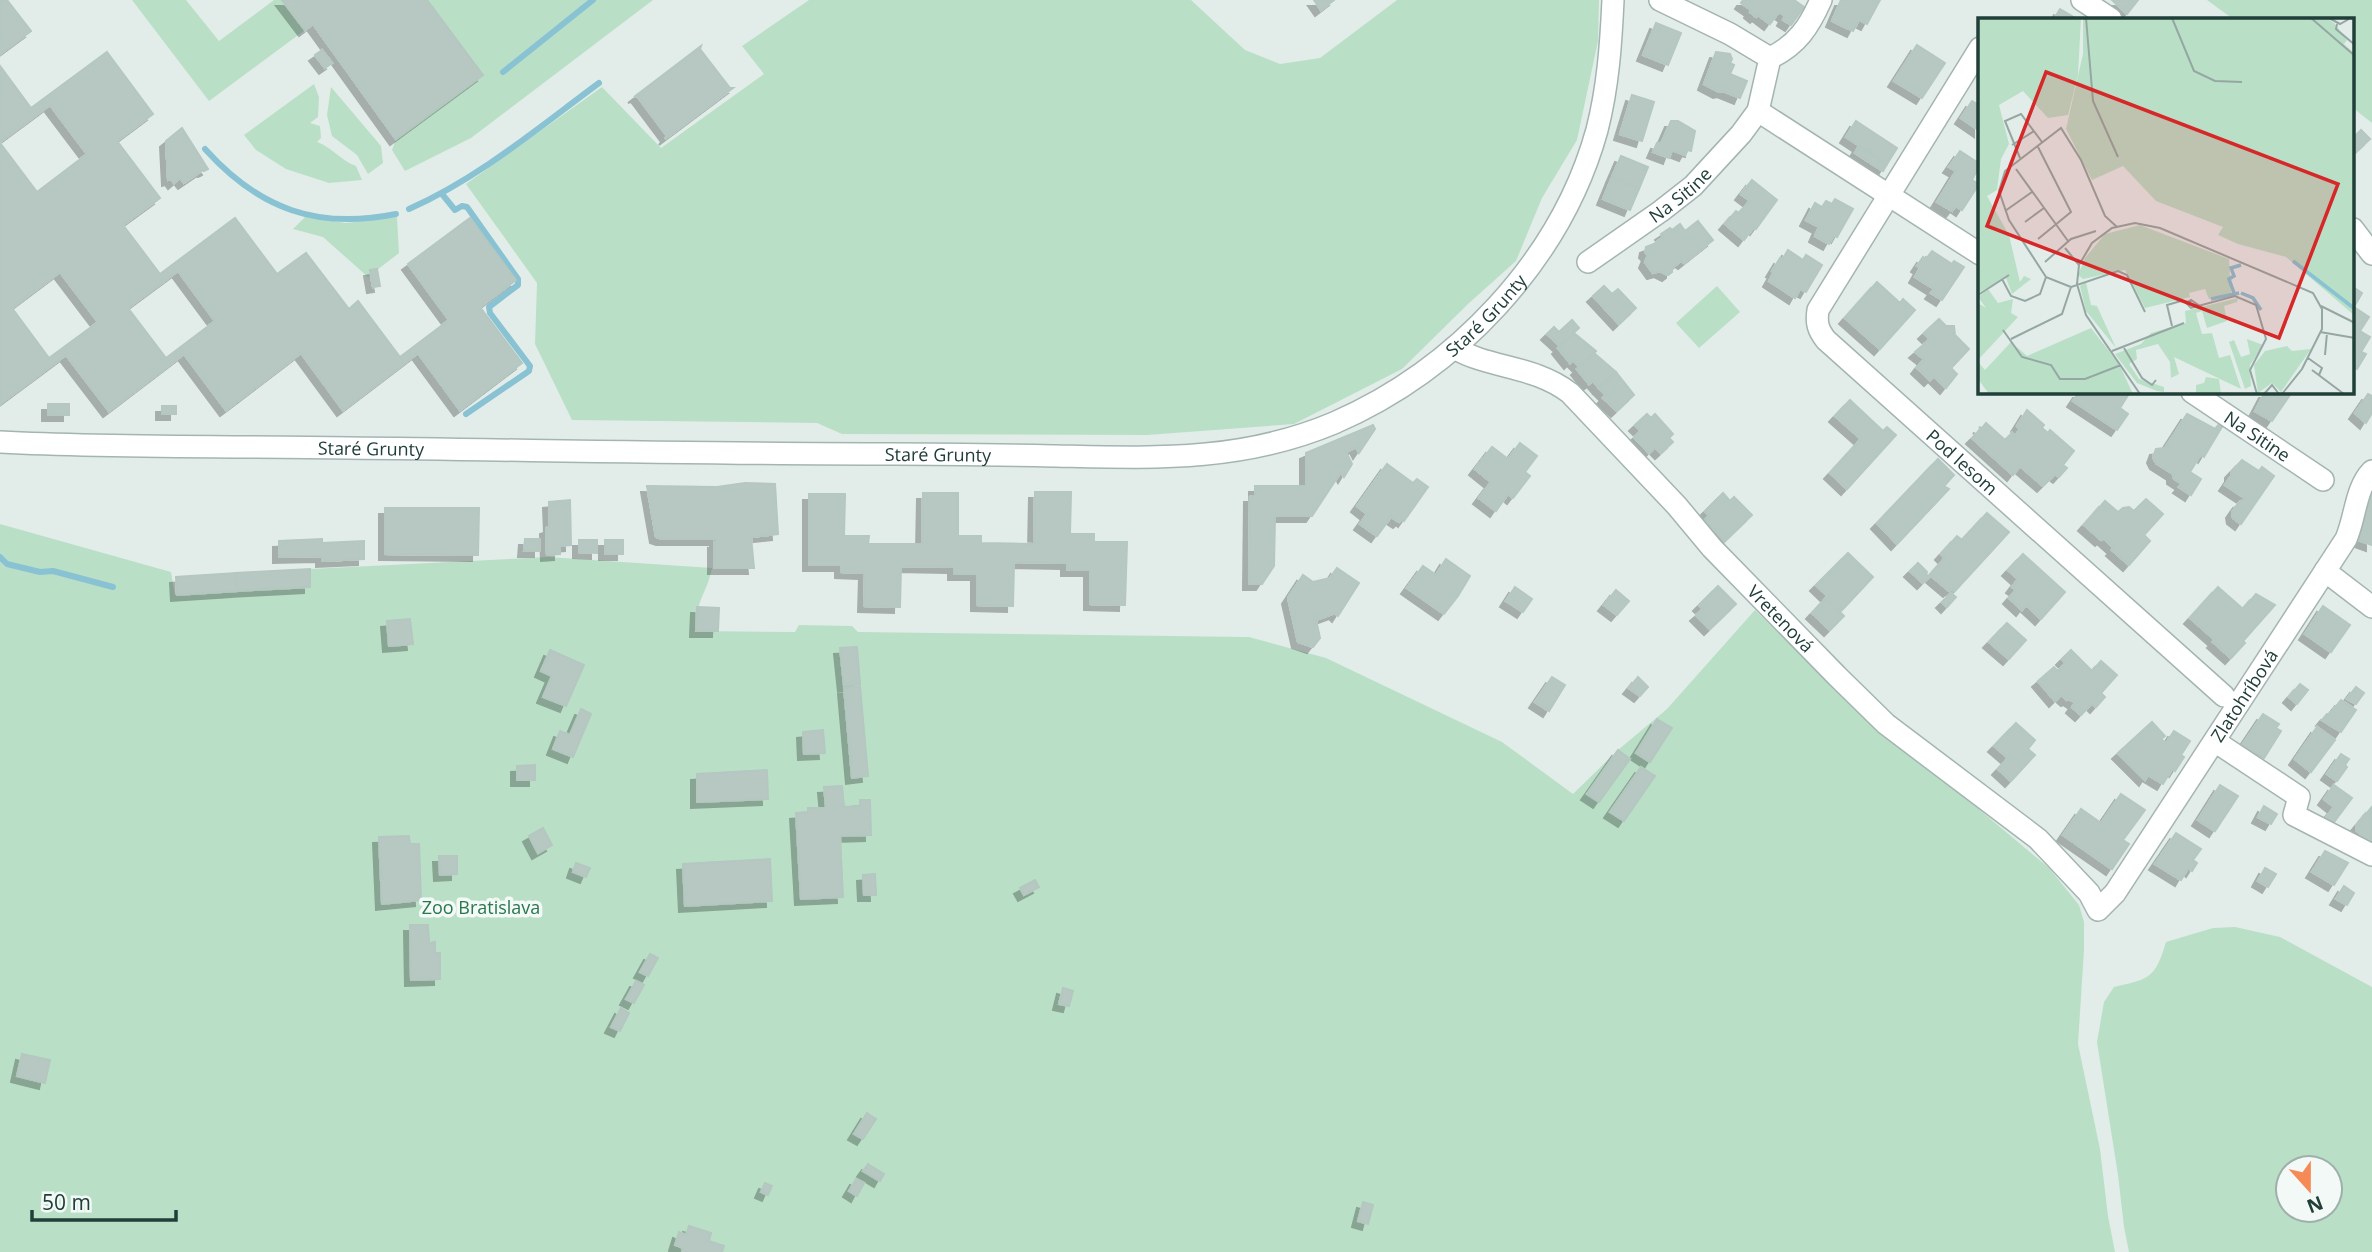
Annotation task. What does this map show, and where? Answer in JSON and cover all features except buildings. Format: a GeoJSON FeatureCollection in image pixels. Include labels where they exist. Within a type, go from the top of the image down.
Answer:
{"type":"FeatureCollection","features":[{"type":"Feature","properties":{"kind":"street","name":"Staré Grunty"},"geometry":{"type":"LineString","coordinates":[[0,442],[1187,457],[1257,447],[1334,423],[1413,380],[1454,348],[1499,304],[1527,269],[1545,243],[1579,178],[1596,134],[1611,56],[1613,0]]}},
{"type":"Feature","properties":{"kind":"street"},"geometry":{"type":"LineString","coordinates":[[1660,0],[1730,34],[1770,58],[1797,41],[1821,0]]}},
{"type":"Feature","properties":{"kind":"street"},"geometry":{"type":"LineString","coordinates":[[2082,0],[2109,18]]}},
{"type":"Feature","properties":{"kind":"street"},"geometry":{"type":"LineString","coordinates":[[1888,196],[1978,51]]}},
{"type":"Feature","properties":{"kind":"street","name":"Na Sitine"},"geometry":{"type":"LineString","coordinates":[[1588,261],[1693,186],[1741,134],[1758,111],[1770,58]]}},
{"type":"Feature","properties":{"kind":"street"},"geometry":{"type":"LineString","coordinates":[[1758,111],[1978,253]]}},
{"type":"Feature","properties":{"kind":"street","name":"Pod lesom"},"geometry":{"type":"LineString","coordinates":[[1888,196],[1818,310],[1818,330],[2224,696]]}},
{"type":"Feature","properties":{"kind":"street"},"geometry":{"type":"LineString","coordinates":[[2354,230],[2372,254]]}},
{"type":"Feature","properties":{"kind":"street","name":"Vretenová"},"geometry":{"type":"LineString","coordinates":[[1454,348],[1538,373],[1570,393],[1658,485],[1712,548],[1847,686],[1886,724],[2038,839],[2089,893],[2098,910]]}},
{"type":"Feature","properties":{"kind":"street","name":"Na Sitine"},"geometry":{"type":"LineString","coordinates":[[2195,394],[2323,480]]}},
{"type":"Feature","properties":{"kind":"street","name":"Zlatohríbová"},"geometry":{"type":"LineString","coordinates":[[2098,910],[2115,893],[2216,742],[2346,539],[2353,522],[2359,490],[2372,471]]}},
{"type":"Feature","properties":{"kind":"street"},"geometry":{"type":"LineString","coordinates":[[2325,572],[2372,607]]}},
{"type":"Feature","properties":{"kind":"street"},"geometry":{"type":"LineString","coordinates":[[2216,742],[2299,797],[2294,815],[2372,855]]}},
{"type":"Feature","properties":{"kind":"green space"},"geometry":{"type":"Polygon","coordinates":[[[132,0],[186,0],[219,41],[274,0],[282,0],[305,30],[209,101],[132,0]]]}},
{"type":"Feature","properties":{"kind":"green space"},"geometry":{"type":"Polygon","coordinates":[[[427,0],[653,0],[471,138],[405,171],[392,150],[396,139],[482,75],[427,0]]]}},
{"type":"Feature","properties":{"kind":"green space"},"geometry":{"type":"Polygon","coordinates":[[[809,0],[1191,0],[1245,50],[1280,64],[1320,58],[1397,0],[1599,0],[1598,41],[1577,140],[1542,198],[1516,261],[1402,369],[1294,424],[1147,435],[842,434],[817,423],[572,420],[535,344],[537,283],[466,184],[602,87],[661,148],[764,74],[742,46],[809,0]]]}},
{"type":"Feature","properties":{"kind":"green space"},"geometry":{"type":"Polygon","coordinates":[[[2207,0],[2372,0],[2372,123],[2354,109],[2354,18],[2232,18],[2207,0]]]}},
{"type":"Feature","properties":{"kind":"green space"},"geometry":{"type":"Polygon","coordinates":[[[314,84],[319,97],[318,117],[310,123],[320,126],[321,138],[317,142],[356,166],[362,180],[329,183],[286,169],[256,150],[244,135],[314,84]]]}},
{"type":"Feature","properties":{"kind":"green space"},"geometry":{"type":"Polygon","coordinates":[[[331,87],[381,146],[383,163],[368,174],[357,155],[332,136],[327,115],[331,87]]]}},
{"type":"Feature","properties":{"kind":"green space"},"geometry":{"type":"Polygon","coordinates":[[[305,217],[346,223],[397,217],[399,253],[368,277],[323,237],[293,229],[305,217]]]}},
{"type":"Feature","properties":{"kind":"green space"},"geometry":{"type":"Polygon","coordinates":[[[1717,286],[1740,312],[1699,348],[1676,323],[1717,286]]]}},
{"type":"Feature","properties":{"kind":"green space","name":"Zoo Bratislava"},"geometry":{"type":"Polygon","coordinates":[[[0,524],[171,572],[175,595],[310,587],[310,569],[548,557],[712,568],[699,604],[696,631],[795,632],[799,625],[852,626],[858,632],[1249,637],[1326,658],[1502,742],[1573,794],[1618,750],[1667,709],[1755,610],[1844,696],[2049,868],[2079,905],[2084,922],[2084,950],[2078,1044],[2100,1149],[2115,1252],[0,1252],[0,524]]]}},
{"type":"Feature","properties":{"kind":"green space"},"geometry":{"type":"Polygon","coordinates":[[[2235,927],[2280,937],[2372,987],[2372,1252],[2129,1252],[2097,1042],[2104,1002],[2114,987],[2149,975],[2158,964],[2166,942],[2213,928],[2235,927]]]}},
{"type":"Feature","properties":{"kind":"waterway"},"geometry":{"type":"LineString","coordinates":[[503,72],[593,0]]}},
{"type":"Feature","properties":{"kind":"waterway"},"geometry":{"type":"LineString","coordinates":[[409,209],[460,183],[599,83]]}},
{"type":"Feature","properties":{"kind":"waterway"},"geometry":{"type":"LineString","coordinates":[[205,149],[225,170],[247,187],[291,210],[340,219],[396,214]]}},
{"type":"Feature","properties":{"kind":"waterway"},"geometry":{"type":"LineString","coordinates":[[442,194],[455,210],[462,206],[467,207],[518,279],[518,285],[489,307],[490,313],[530,366],[529,371],[466,414]]}},
{"type":"Feature","properties":{"kind":"waterway"},"geometry":{"type":"LineString","coordinates":[[0,557],[7,564],[40,572],[53,571],[113,587]]}}]}
